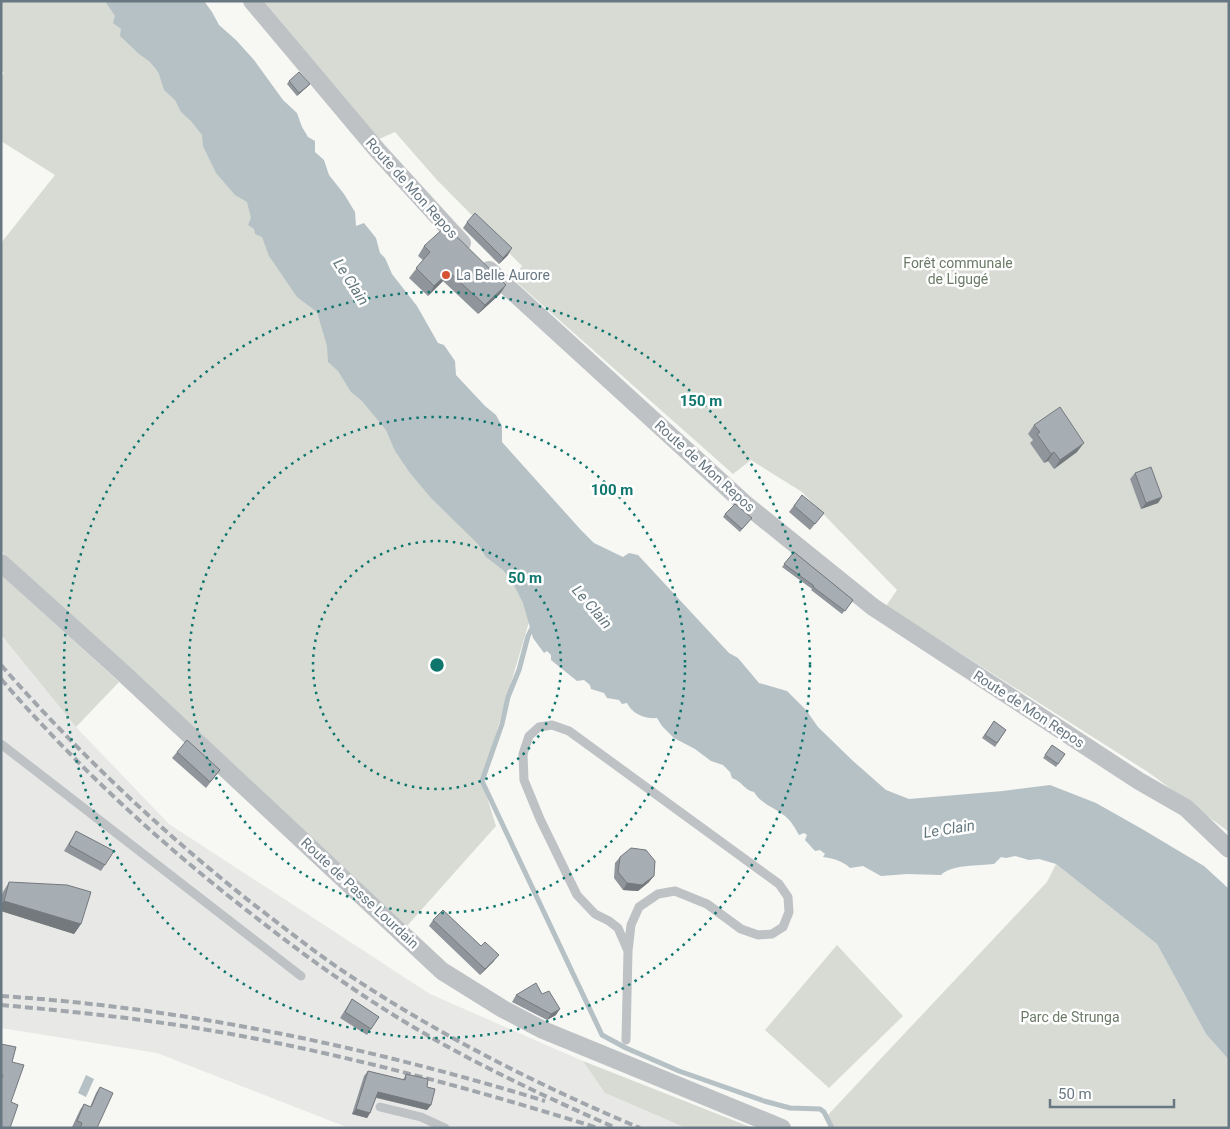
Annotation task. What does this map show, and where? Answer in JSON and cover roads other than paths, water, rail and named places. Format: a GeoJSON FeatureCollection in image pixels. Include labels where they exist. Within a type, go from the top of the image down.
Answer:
{"type":"FeatureCollection","features":[{"type":"Feature","properties":{"kind":"street","name":"Route de Mon Repos"},"geometry":{"type":"LineString","coordinates":[[252,1],[378,150],[450,231],[502,282],[744,503],[873,607],[1130,775],[1186,808],[1229,849]]}},
{"type":"Feature","properties":{"kind":"street","name":"Route de Passe Lourdain"},"geometry":{"type":"LineString","coordinates":[[1,562],[122,672],[442,971],[503,1009],[543,1030],[782,1128]]}},
{"type":"Feature","properties":{"kind":"lane"},"geometry":{"type":"LineString","coordinates":[[626,1040],[628,950],[631,925],[639,907],[658,894],[675,891],[707,904],[741,929],[758,935],[772,934],[783,926],[789,912],[788,897],[779,884],[569,731],[552,725],[539,727],[530,736],[523,754],[524,780],[577,895],[595,914],[609,920],[618,928],[628,950]]}},
{"type":"Feature","properties":{"kind":"lane"},"geometry":{"type":"LineString","coordinates":[[1,744],[301,976]]}},
{"type":"Feature","properties":{"kind":"lane"},"geometry":{"type":"LineString","coordinates":[[380,1107],[421,1117],[446,1128]]}},
{"type":"Feature","properties":{"kind":"water","name":"Le Clain"},"geometry":{"type":"Polygon","coordinates":[[[105,1],[204,1],[219,25],[254,60],[283,100],[297,113],[308,137],[315,141],[315,152],[324,160],[329,175],[355,212],[356,226],[364,223],[376,238],[380,253],[385,258],[392,274],[417,306],[438,343],[444,345],[455,361],[456,375],[496,415],[502,426],[502,442],[594,543],[623,557],[629,553],[638,555],[729,653],[738,658],[759,683],[787,691],[806,710],[818,727],[886,790],[909,799],[1050,785],[1096,803],[1142,829],[1204,866],[1229,889],[1229,1060],[1206,1034],[1157,944],[1056,864],[1039,859],[1029,860],[1015,856],[1001,857],[994,864],[952,869],[941,875],[907,874],[881,876],[863,866],[850,868],[837,860],[823,857],[825,854],[820,850],[815,851],[805,840],[807,835],[804,833],[799,835],[785,816],[764,803],[754,792],[732,778],[730,772],[723,765],[711,761],[695,749],[674,738],[657,718],[639,715],[627,703],[622,704],[619,700],[607,698],[604,693],[591,689],[590,685],[584,680],[577,681],[551,660],[551,655],[547,651],[544,653],[533,638],[523,603],[512,581],[503,570],[486,557],[478,544],[431,498],[395,451],[386,430],[362,401],[351,392],[338,371],[328,362],[327,346],[317,312],[297,297],[269,256],[262,237],[255,234],[254,229],[248,225],[251,218],[247,202],[235,195],[216,173],[203,146],[202,135],[181,112],[175,100],[164,90],[156,69],[120,36],[121,29],[113,23],[115,16],[105,1]]]}},
{"type":"Feature","properties":{"kind":"water"},"geometry":{"type":"Polygon","coordinates":[[[86,1075],[94,1079],[86,1097],[78,1093],[86,1075]]]}},
{"type":"Feature","properties":{"kind":"waterway"},"geometry":{"type":"LineString","coordinates":[[533,626],[528,636],[519,670],[508,697],[502,724],[482,781],[602,1035],[626,1048],[679,1071],[764,1101],[790,1108],[820,1109],[824,1112],[832,1128]]}},
{"type":"Feature","properties":{"kind":"railway"},"geometry":{"type":"LineString","coordinates":[[1,665],[30,698],[91,760],[186,849],[253,904],[326,959],[409,1013],[484,1055],[523,1075],[640,1128]]}},
{"type":"Feature","properties":{"kind":"railway"},"geometry":{"type":"LineString","coordinates":[[1,679],[30,712],[121,804],[186,861],[273,931],[353,989],[439,1042],[514,1081],[616,1128]]}},
{"type":"Feature","properties":{"kind":"railway"},"geometry":{"type":"LineString","coordinates":[[1,996],[139,1010],[208,1020],[276,1033],[412,1064],[479,1081],[545,1101]]}},
{"type":"Feature","properties":{"kind":"railway"},"geometry":{"type":"LineString","coordinates":[[1,1005],[145,1021],[277,1043],[416,1075],[598,1128]]}},
{"type":"Feature","properties":{"kind":"place","name":"La Belle Aurore"},"geometry":{"type":"Point","coordinates":[446,275]}},
{"type":"Feature","properties":{"kind":"park label","name":"Forêt communale de Ligugé"},"geometry":{"type":"Point","coordinates":[958,272]}},
{"type":"Feature","properties":{"kind":"park label","name":"Parc de Strunga"},"geometry":{"type":"Point","coordinates":[1070,1017]}}]}
